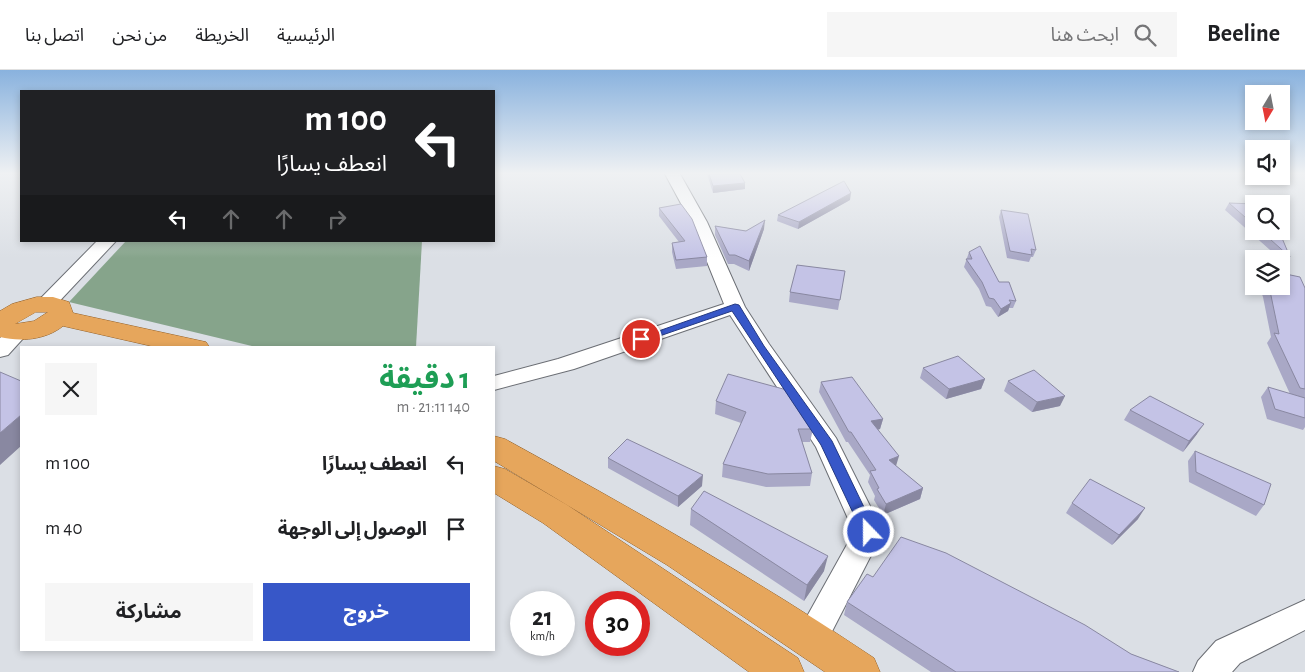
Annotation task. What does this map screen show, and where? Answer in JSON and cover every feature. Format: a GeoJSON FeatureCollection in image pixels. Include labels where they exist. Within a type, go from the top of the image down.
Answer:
{"type":"FeatureCollection","features":[{"type":"Feature","properties":{"kind":"highway"},"geometry":{"type":"LineString","coordinates":[[23,317],[110,346]]}},
{"type":"Feature","properties":{"kind":"highway"},"geometry":{"type":"LineString","coordinates":[[23,317],[186,346]]}},
{"type":"Feature","properties":{"kind":"highway"},"geometry":{"type":"LineString","coordinates":[[495,447],[598,506],[811,638],[859,672]]}},
{"type":"Feature","properties":{"kind":"highway"},"geometry":{"type":"LineString","coordinates":[[495,479],[556,514],[782,672]]}},
{"type":"Feature","properties":{"kind":"street"},"geometry":{"type":"LineString","coordinates":[[688,202],[720,268],[735,307],[759,346],[827,444],[869,532],[811,638]]}},
{"type":"Feature","properties":{"kind":"street"},"geometry":{"type":"LineString","coordinates":[[0,350],[23,317],[106,242]]}},
{"type":"Feature","properties":{"kind":"street"},"geometry":{"type":"LineString","coordinates":[[495,383],[566,364],[735,307]]}},
{"type":"Feature","properties":{"kind":"street"},"geometry":{"type":"LineString","coordinates":[[1210,672],[1228,652],[1305,614]]}},
{"type":"Feature","properties":{"kind":"green space"},"geometry":{"type":"Polygon","coordinates":[[[125,242],[422,242],[416,346],[252,346],[69,302],[125,242]]]}},
{"type":"Feature","properties":{"kind":"building"},"geometry":{"type":"Polygon","coordinates":[[[803,202],[835,202],[799,222],[778,215],[803,202]]]}},
{"type":"Feature","properties":{"kind":"building"},"geometry":{"type":"Polygon","coordinates":[[[1229,203],[1245,204],[1245,217],[1229,203]]]}},
{"type":"Feature","properties":{"kind":"building"},"geometry":{"type":"Polygon","coordinates":[[[681,204],[692,219],[707,257],[676,260],[672,243],[685,241],[659,208],[681,204]]]}},
{"type":"Feature","properties":{"kind":"building"},"geometry":{"type":"Polygon","coordinates":[[[1001,210],[1028,214],[1036,250],[1031,249],[1032,255],[1010,251],[1001,210]]]}},
{"type":"Feature","properties":{"kind":"building"},"geometry":{"type":"Polygon","coordinates":[[[765,220],[749,261],[735,255],[729,255],[715,226],[746,231],[765,220]]]}},
{"type":"Feature","properties":{"kind":"building"},"geometry":{"type":"Polygon","coordinates":[[[1271,240],[1283,240],[1287,250],[1282,250],[1271,240]]]}},
{"type":"Feature","properties":{"kind":"building"},"geometry":{"type":"Polygon","coordinates":[[[980,246],[999,282],[1009,282],[1016,301],[1009,300],[1011,303],[1001,309],[994,299],[989,298],[982,282],[966,259],[972,259],[969,252],[980,246]]]}},
{"type":"Feature","properties":{"kind":"building"},"geometry":{"type":"Polygon","coordinates":[[[797,265],[845,271],[840,300],[790,292],[797,265]]]}},
{"type":"Feature","properties":{"kind":"building"},"geometry":{"type":"Polygon","coordinates":[[[1290,275],[1300,277],[1305,288],[1305,389],[1300,388],[1274,333],[1279,334],[1271,295],[1290,295],[1290,275]]]}},
{"type":"Feature","properties":{"kind":"building"},"geometry":{"type":"Polygon","coordinates":[[[958,356],[985,379],[949,389],[923,368],[958,356]]]}},
{"type":"Feature","properties":{"kind":"building"},"geometry":{"type":"Polygon","coordinates":[[[1034,370],[1065,396],[1037,402],[1008,381],[1034,370]]]}},
{"type":"Feature","properties":{"kind":"building"},"geometry":{"type":"Polygon","coordinates":[[[0,372],[20,381],[20,416],[0,433],[0,372]]]}},
{"type":"Feature","properties":{"kind":"building"},"geometry":{"type":"Polygon","coordinates":[[[728,374],[787,390],[813,429],[798,429],[812,473],[768,474],[723,464],[746,412],[716,401],[728,374]]]}},
{"type":"Feature","properties":{"kind":"building"},"geometry":{"type":"Polygon","coordinates":[[[852,377],[883,419],[871,421],[899,456],[889,460],[923,488],[886,504],[877,489],[879,488],[870,471],[876,470],[851,432],[849,432],[821,382],[852,377]]]}},
{"type":"Feature","properties":{"kind":"building"},"geometry":{"type":"Polygon","coordinates":[[[1268,387],[1305,398],[1305,418],[1275,409],[1268,387]]]}},
{"type":"Feature","properties":{"kind":"building"},"geometry":{"type":"Polygon","coordinates":[[[1150,396],[1204,424],[1189,441],[1130,410],[1150,396]]]}},
{"type":"Feature","properties":{"kind":"building"},"geometry":{"type":"Polygon","coordinates":[[[627,439],[703,475],[678,496],[608,458],[627,439]]]}},
{"type":"Feature","properties":{"kind":"building"},"geometry":{"type":"Polygon","coordinates":[[[1195,451],[1271,484],[1264,505],[1196,472],[1195,451]]]}},
{"type":"Feature","properties":{"kind":"building"},"geometry":{"type":"Polygon","coordinates":[[[1090,479],[1145,508],[1119,535],[1072,503],[1090,479]]]}},
{"type":"Feature","properties":{"kind":"building"},"geometry":{"type":"Polygon","coordinates":[[[704,491],[828,556],[807,585],[691,509],[704,491]]]}},
{"type":"Feature","properties":{"kind":"building"},"geometry":{"type":"Polygon","coordinates":[[[901,537],[946,553],[1085,625],[1131,654],[1179,672],[956,672],[847,602],[867,574],[873,577],[901,537]]]}},
{"type":"Feature","properties":{"kind":"route"},"geometry":{"type":"LineString","coordinates":[[641,339],[735,307],[759,346],[827,444],[859,507],[869,532]]}}]}
